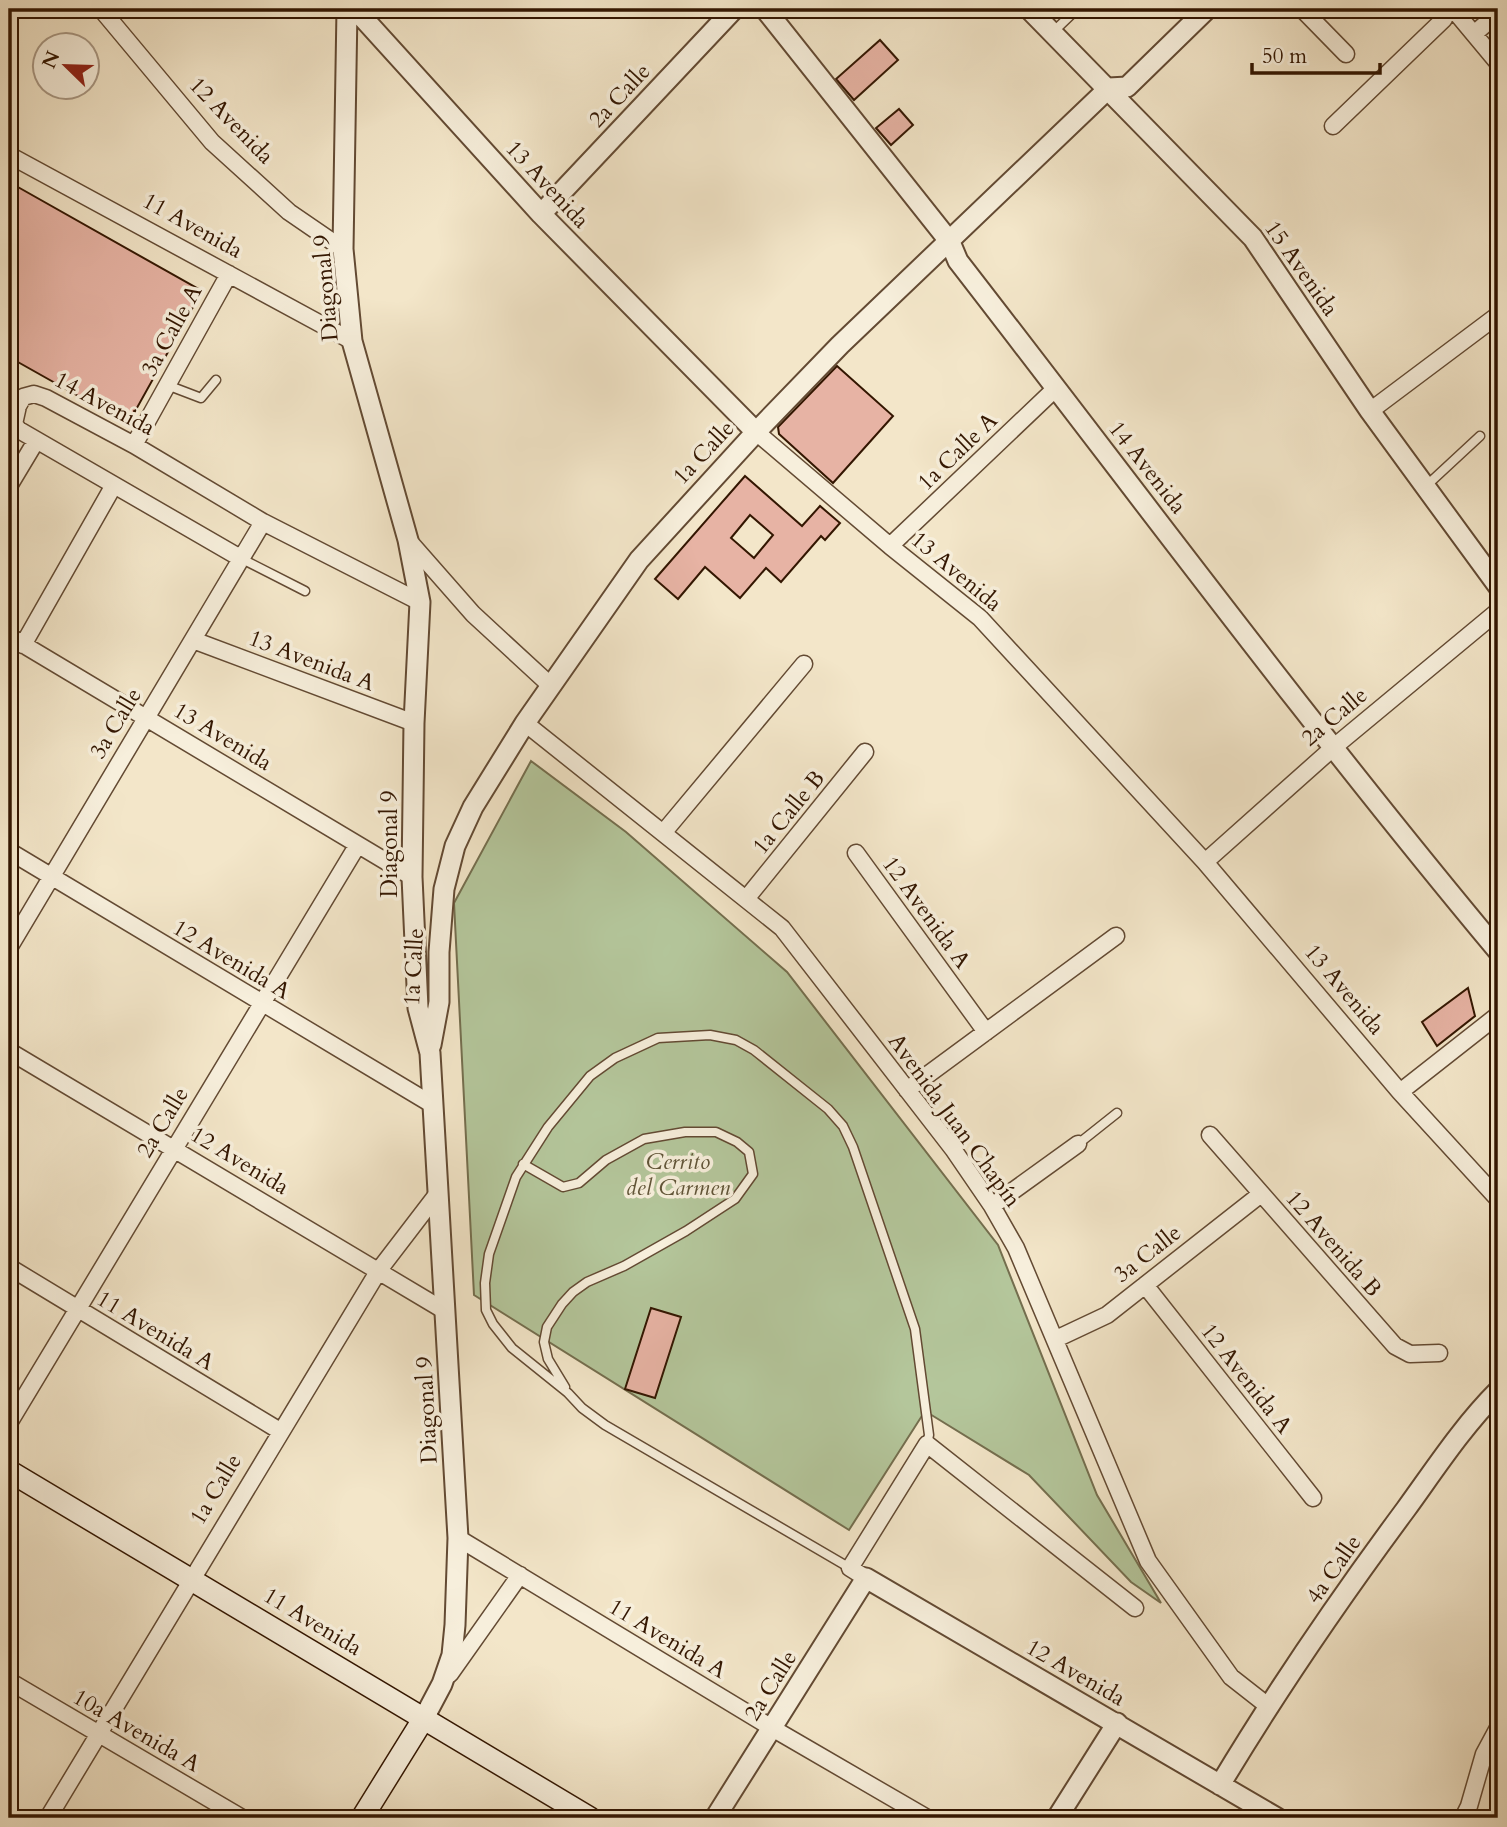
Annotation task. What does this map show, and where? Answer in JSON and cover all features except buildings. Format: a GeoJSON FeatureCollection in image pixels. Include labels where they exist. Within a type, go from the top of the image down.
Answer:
{"type":"FeatureCollection","features":[{"type":"Feature","properties":{"kind":"main road","name":"11 Avenida"},"geometry":{"type":"LineString","coordinates":[[9,1471],[590,1818]]}},
{"type":"Feature","properties":{"kind":"main road"},"geometry":{"type":"LineString","coordinates":[[362,1818],[424,1718]]}},
{"type":"Feature","properties":{"kind":"street","name":"12 Avenida"},"geometry":{"type":"LineString","coordinates":[[101,9],[212,142],[289,212],[343,249]]}},
{"type":"Feature","properties":{"kind":"street","name":"Diagonal 9"},"geometry":{"type":"LineString","coordinates":[[347,9],[343,249],[352,341],[408,540],[420,603],[414,723],[412,877],[418,1008],[430,1053],[458,1538],[452,1655],[442,1684]]}},
{"type":"Feature","properties":{"kind":"street","name":"13 Avenida"},"geometry":{"type":"LineString","coordinates":[[355,9],[541,215],[756,432],[890,546],[980,618],[1205,862],[1400,1092],[1498,1199]]}},
{"type":"Feature","properties":{"kind":"street","name":"2a Calle"},"geometry":{"type":"LineString","coordinates":[[541,215],[734,9]]}},
{"type":"Feature","properties":{"kind":"street","name":"14 Avenida"},"geometry":{"type":"LineString","coordinates":[[765,9],[950,242],[958,261],[1425,864],[1498,951]]}},
{"type":"Feature","properties":{"kind":"street","name":"15 Avenida"},"geometry":{"type":"LineString","coordinates":[[1029,9],[1253,238],[1370,411],[1498,586]]}},
{"type":"Feature","properties":{"kind":"street","name":"1a Calle"},"geometry":{"type":"LineString","coordinates":[[430,1053],[439,1002],[439,951],[444,889],[455,846],[473,807],[525,723],[639,560],[756,432],[841,345],[1109,89],[1127,87],[1207,9]]}},
{"type":"Feature","properties":{"kind":"street"},"geometry":{"type":"LineString","coordinates":[[1302,9],[1346,54]]}},
{"type":"Feature","properties":{"kind":"street"},"geometry":{"type":"LineString","coordinates":[[1332,126],[1444,19],[1436,9]]}},
{"type":"Feature","properties":{"kind":"street"},"geometry":{"type":"LineString","coordinates":[[1452,9],[1498,63]]}},
{"type":"Feature","properties":{"kind":"street"},"geometry":{"type":"LineString","coordinates":[[1474,34],[1498,13]]}},
{"type":"Feature","properties":{"kind":"street"},"geometry":{"type":"LineString","coordinates":[[346,75],[350,61],[359,49],[372,42],[387,43]]}},
{"type":"Feature","properties":{"kind":"street","name":"11 Avenida"},"geometry":{"type":"LineString","coordinates":[[9,155],[352,341]]}},
{"type":"Feature","properties":{"kind":"street","name":"3a Calle A"},"geometry":{"type":"LineString","coordinates":[[134,445],[229,274]]}},
{"type":"Feature","properties":{"kind":"street"},"geometry":{"type":"LineString","coordinates":[[1370,411],[1498,315]]}},
{"type":"Feature","properties":{"kind":"street","name":"1a Calle A"},"geometry":{"type":"LineString","coordinates":[[890,546],[1056,388]]}},
{"type":"Feature","properties":{"kind":"street","name":"14 Avenida"},"geometry":{"type":"LineString","coordinates":[[242,559],[36,441],[14,424],[23,397],[34,394],[134,445],[263,522],[420,603]]}},
{"type":"Feature","properties":{"kind":"street"},"geometry":{"type":"LineString","coordinates":[[9,486],[36,441]]}},
{"type":"Feature","properties":{"kind":"street"},"geometry":{"type":"LineString","coordinates":[[16,640],[114,485]]}},
{"type":"Feature","properties":{"kind":"street","name":"3a Calle"},"geometry":{"type":"LineString","coordinates":[[9,948],[263,522]]}},
{"type":"Feature","properties":{"kind":"street"},"geometry":{"type":"LineString","coordinates":[[408,540],[473,614],[550,685]]}},
{"type":"Feature","properties":{"kind":"street","name":"2a Calle"},"geometry":{"type":"LineString","coordinates":[[1205,862],[1334,747],[1498,611]]}},
{"type":"Feature","properties":{"kind":"street","name":"13 Avenida"},"geometry":{"type":"LineString","coordinates":[[16,640],[412,877]]}},
{"type":"Feature","properties":{"kind":"street","name":"13 Avenida A"},"geometry":{"type":"LineString","coordinates":[[193,640],[414,723]]}},
{"type":"Feature","properties":{"kind":"street"},"geometry":{"type":"LineString","coordinates":[[663,833],[804,664]]}},
{"type":"Feature","properties":{"kind":"street","name":"Avenida Juan Chapín"},"geometry":{"type":"LineString","coordinates":[[525,723],[782,928],[953,1149],[992,1206],[1016,1248],[1148,1561],[1231,1677],[1268,1706]]}},
{"type":"Feature","properties":{"kind":"street","name":"1a Calle B"},"geometry":{"type":"LineString","coordinates":[[746,899],[864,752]]}},
{"type":"Feature","properties":{"kind":"street","name":"2a Calle"},"geometry":{"type":"LineString","coordinates":[[9,1423],[358,846]]}},
{"type":"Feature","properties":{"kind":"street","name":"12 Avenida A"},"geometry":{"type":"LineString","coordinates":[[9,851],[433,1105]]}},
{"type":"Feature","properties":{"kind":"street","name":"12 Avenida A"},"geometry":{"type":"LineString","coordinates":[[856,853],[986,1032]]}},
{"type":"Feature","properties":{"kind":"street"},"geometry":{"type":"LineString","coordinates":[[907,1090],[1116,936]]}},
{"type":"Feature","properties":{"kind":"street"},"geometry":{"type":"LineString","coordinates":[[1400,1092],[1496,1017]]}},
{"type":"Feature","properties":{"kind":"street"},"geometry":{"type":"LineString","coordinates":[[1496,1017],[1498,1037]]}},
{"type":"Feature","properties":{"kind":"street","name":"12 Avenida"},"geometry":{"type":"LineString","coordinates":[[9,1051],[445,1311]]}},
{"type":"Feature","properties":{"kind":"street","name":"12 Avenida B"},"geometry":{"type":"LineString","coordinates":[[1210,1135],[1395,1346],[1410,1354],[1439,1353]]}},
{"type":"Feature","properties":{"kind":"street"},"geometry":{"type":"LineString","coordinates":[[992,1206],[1078,1144]]}},
{"type":"Feature","properties":{"kind":"street","name":"1a Calle"},"geometry":{"type":"LineString","coordinates":[[48,1818],[379,1270],[438,1194]]}},
{"type":"Feature","properties":{"kind":"street","name":"3a Calle"},"geometry":{"type":"LineString","coordinates":[[1056,1339],[1107,1315],[1261,1194]]}},
{"type":"Feature","properties":{"kind":"street","name":"11 Avenida A"},"geometry":{"type":"LineString","coordinates":[[9,1267],[280,1431]]}},
{"type":"Feature","properties":{"kind":"street","name":"12 Avenida A"},"geometry":{"type":"LineString","coordinates":[[1145,1285],[1313,1498]]}},
{"type":"Feature","properties":{"kind":"street","name":"4a Calle"},"geometry":{"type":"LineString","coordinates":[[1220,1785],[1268,1706],[1369,1559],[1452,1447],[1498,1391]]}},
{"type":"Feature","properties":{"kind":"street"},"geometry":{"type":"LineString","coordinates":[[927,1444],[1135,1608]]}},
{"type":"Feature","properties":{"kind":"street","name":"2a Calle"},"geometry":{"type":"LineString","coordinates":[[715,1818],[772,1728],[927,1444]]}},
{"type":"Feature","properties":{"kind":"street","name":"11 Avenida A"},"geometry":{"type":"LineString","coordinates":[[458,1538],[772,1728],[927,1818]]}},
{"type":"Feature","properties":{"kind":"street","name":"12 Avenida"},"geometry":{"type":"LineString","coordinates":[[858,1573],[1220,1785],[1253,1812],[1277,1818]]}},
{"type":"Feature","properties":{"kind":"street"},"geometry":{"type":"LineString","coordinates":[[424,1718],[442,1684],[520,1575]]}},
{"type":"Feature","properties":{"kind":"street","name":"10a Avenida A"},"geometry":{"type":"LineString","coordinates":[[9,1681],[242,1818]]}},
{"type":"Feature","properties":{"kind":"street"},"geometry":{"type":"LineString","coordinates":[[1057,1818],[1117,1723]]}},
{"type":"Feature","properties":{"kind":"street"},"geometry":{"type":"LineString","coordinates":[[1463,1818],[1484,1754],[1498,1728]]}},
{"type":"Feature","properties":{"kind":"lane"},"geometry":{"type":"LineString","coordinates":[[1052,33],[1077,9]]}},
{"type":"Feature","properties":{"kind":"lane"},"geometry":{"type":"LineString","coordinates":[[167,385],[201,398],[216,380]]}},
{"type":"Feature","properties":{"kind":"lane"},"geometry":{"type":"LineString","coordinates":[[1425,486],[1480,436]]}},
{"type":"Feature","properties":{"kind":"lane"},"geometry":{"type":"LineString","coordinates":[[242,559],[305,591]]}},
{"type":"Feature","properties":{"kind":"lane"},"geometry":{"type":"LineString","coordinates":[[858,1573],[605,1425],[512,1348],[493,1324],[486,1310],[485,1283],[489,1254],[503,1212],[523,1164],[548,1127],[590,1076],[615,1058],[658,1038],[710,1035],[736,1040],[754,1050],[828,1109],[843,1126],[853,1147],[915,1329],[929,1435],[927,1444]]}},
{"type":"Feature","properties":{"kind":"lane"},"geometry":{"type":"LineString","coordinates":[[1078,1144],[1117,1113]]}},
{"type":"Feature","properties":{"kind":"lane"},"geometry":{"type":"LineString","coordinates":[[523,1164],[563,1186],[579,1183],[606,1160],[644,1139],[685,1132],[716,1132],[737,1142],[748,1152],[753,1174],[735,1199],[624,1266],[587,1282],[562,1304],[547,1327],[544,1342],[548,1359],[568,1393]]}},
{"type":"Feature","properties":{"kind":"green space","name":"Cerrito del Carmen"},"geometry":{"type":"Polygon","coordinates":[[[531,761],[626,832],[787,972],[998,1245],[1097,1495],[1161,1603],[1131,1582],[1029,1475],[925,1411],[849,1530],[474,1295],[454,903],[531,761]]]}}]}
